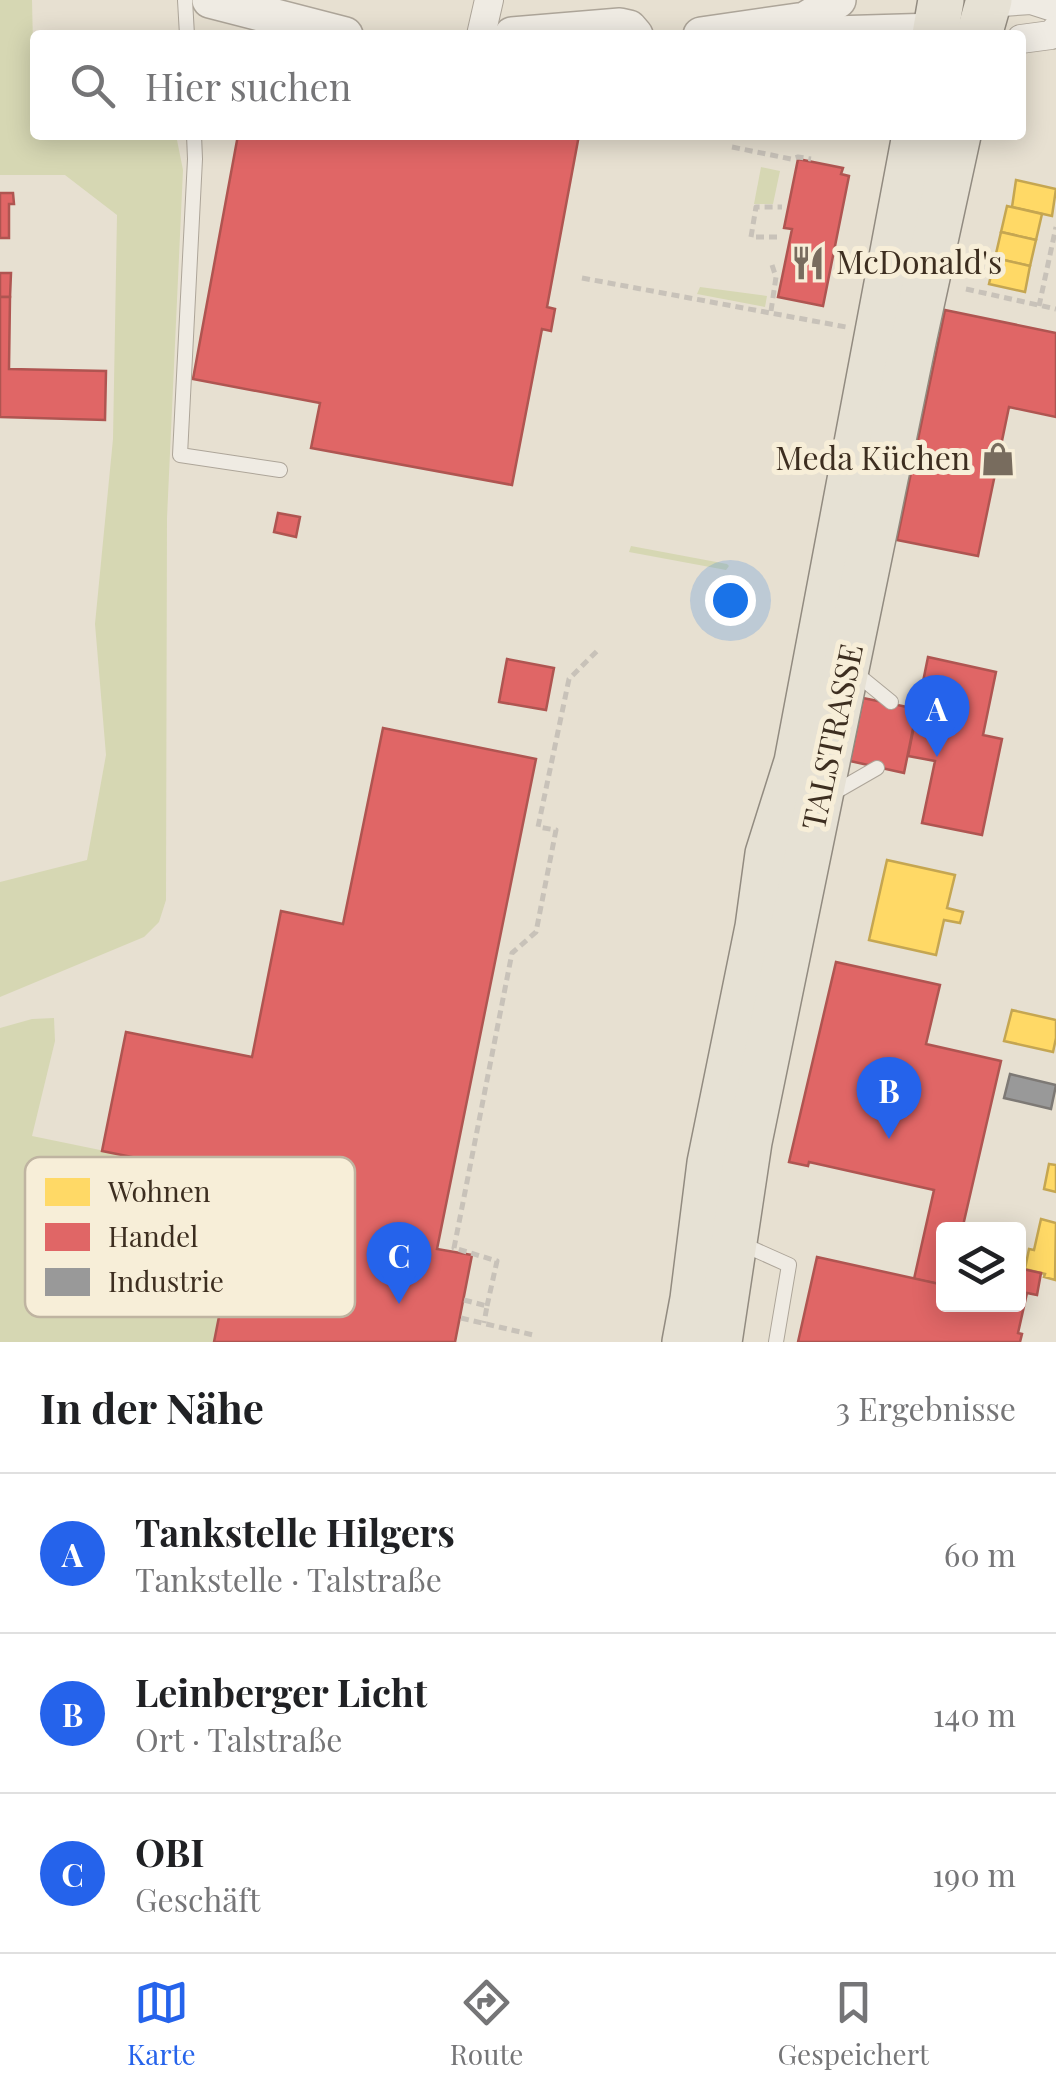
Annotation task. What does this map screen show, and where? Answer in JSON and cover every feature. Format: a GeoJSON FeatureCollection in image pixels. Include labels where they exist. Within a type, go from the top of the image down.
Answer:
{"type":"FeatureCollection","features":[{"type":"Feature","properties":{"kind":"main road","name":"TALSTRASSE"},"geometry":{"type":"LineString","coordinates":[[686,1342],[710,1163],[758,927],[768,854],[797,762],[914,140]]}},
{"type":"Feature","properties":{"kind":"main road","name":"TALSTRASSE"},"geometry":{"type":"LineString","coordinates":[[719,1342],[749,1142],[957,140]]}},
{"type":"Feature","properties":{"kind":"street"},"geometry":{"type":"LineString","coordinates":[[210,0],[326,30]]}},
{"type":"Feature","properties":{"kind":"street"},"geometry":{"type":"LineString","coordinates":[[482,30],[489,0]]}},
{"type":"Feature","properties":{"kind":"street"},"geometry":{"type":"LineString","coordinates":[[824,30],[838,0]]}},
{"type":"Feature","properties":{"kind":"street"},"geometry":{"type":"LineString","coordinates":[[824,30],[962,17],[1031,0],[1056,8]]}},
{"type":"Feature","properties":{"kind":"street"},"geometry":{"type":"LineString","coordinates":[[572,30],[620,26],[631,30]]}},
{"type":"Feature","properties":{"kind":"street"},"geometry":{"type":"LineString","coordinates":[[1026,38],[1051,35],[1056,30]]}},
{"type":"Feature","properties":{"kind":"lane"},"geometry":{"type":"LineString","coordinates":[[185,0],[187,30]]}},
{"type":"Feature","properties":{"kind":"lane"},"geometry":{"type":"LineString","coordinates":[[194,140],[180,455],[280,470]]}},
{"type":"Feature","properties":{"kind":"lane"},"geometry":{"type":"LineString","coordinates":[[848,666],[891,702]]}},
{"type":"Feature","properties":{"kind":"lane"},"geometry":{"type":"LineString","coordinates":[[820,800],[877,768]]}},
{"type":"Feature","properties":{"kind":"lane"},"geometry":{"type":"LineString","coordinates":[[735,1242],[788,1264],[776,1342]]}},
{"type":"Feature","properties":{"kind":"path"},"geometry":{"type":"LineString","coordinates":[[732,147],[791,159],[811,159]]}},
{"type":"Feature","properties":{"kind":"path"},"geometry":{"type":"LineString","coordinates":[[776,236],[751,238],[756,207],[782,207]]}},
{"type":"Feature","properties":{"kind":"path"},"geometry":{"type":"LineString","coordinates":[[1039,306],[1056,228]]}},
{"type":"Feature","properties":{"kind":"path"},"geometry":{"type":"LineString","coordinates":[[771,312],[776,277],[772,262]]}},
{"type":"Feature","properties":{"kind":"path"},"geometry":{"type":"LineString","coordinates":[[582,278],[879,334]]}},
{"type":"Feature","properties":{"kind":"path"},"geometry":{"type":"LineString","coordinates":[[966,289],[1056,310]]}},
{"type":"Feature","properties":{"kind":"path"},"geometry":{"type":"LineString","coordinates":[[484,1323],[497,1262],[454,1248],[512,953],[536,932],[556,830],[538,826],[569,678],[597,651]]}},
{"type":"Feature","properties":{"kind":"path"},"geometry":{"type":"LineString","coordinates":[[464,1300],[487,1306]]}},
{"type":"Feature","properties":{"kind":"path"},"geometry":{"type":"LineString","coordinates":[[461,1318],[533,1335]]}},
{"type":"Feature","properties":{"kind":"green space"},"geometry":{"type":"Polygon","coordinates":[[[0,0],[32,0],[30,140],[177,140],[183,170],[167,518],[166,900],[159,922],[144,937],[0,997],[0,882],[87,860],[106,755],[95,624],[113,439],[117,215],[65,175],[0,175],[0,0]]]}},
{"type":"Feature","properties":{"kind":"green space"},"geometry":{"type":"Polygon","coordinates":[[[761,167],[780,171],[773,204],[754,204],[761,167]]]}},
{"type":"Feature","properties":{"kind":"green space"},"geometry":{"type":"Polygon","coordinates":[[[700,287],[767,296],[765,307],[697,294],[700,287]]]}},
{"type":"Feature","properties":{"kind":"green space"},"geometry":{"type":"Polygon","coordinates":[[[631,546],[729,566],[726,570],[629,552],[631,546]]]}},
{"type":"Feature","properties":{"kind":"green space"},"geometry":{"type":"Polygon","coordinates":[[[54,1018],[55,1041],[32,1136],[134,1157],[25,1157],[25,1317],[219,1317],[214,1342],[0,1342],[0,1028],[32,1019],[54,1018]]]}},
{"type":"Feature","properties":{"kind":"building: Wohnen"},"geometry":{"type":"Polygon","coordinates":[[[1016,180],[1056,189],[1052,216],[1012,207],[1016,180]]]}},
{"type":"Feature","properties":{"kind":"building: Wohnen"},"geometry":{"type":"Polygon","coordinates":[[[1007,206],[1042,214],[1036,240],[1001,232],[1007,206]]]}},
{"type":"Feature","properties":{"kind":"building: Wohnen"},"geometry":{"type":"Polygon","coordinates":[[[1001,232],[1036,240],[1030,266],[995,258],[1001,232]]]}},
{"type":"Feature","properties":{"kind":"building: Wohnen"},"geometry":{"type":"Polygon","coordinates":[[[995,258],[1030,266],[1025,292],[989,284],[995,258]]]}},
{"type":"Feature","properties":{"kind":"building: Wohnen"},"geometry":{"type":"Polygon","coordinates":[[[887,860],[955,875],[947,908],[963,912],[960,923],[944,920],[936,955],[869,940],[887,860]]]}},
{"type":"Feature","properties":{"kind":"building: Wohnen"},"geometry":{"type":"Polygon","coordinates":[[[1012,1010],[1056,1020],[1053,1052],[1004,1041],[1012,1010]]]}},
{"type":"Feature","properties":{"kind":"building: Wohnen"},"geometry":{"type":"Polygon","coordinates":[[[1049,1164],[1056,1165],[1056,1192],[1044,1189],[1049,1164]]]}},
{"type":"Feature","properties":{"kind":"building: Wohnen"},"geometry":{"type":"Polygon","coordinates":[[[1041,1219],[1056,1223],[1055,1280],[1026,1269],[1029,1249],[1034,1250],[1041,1219]]]}},
{"type":"Feature","properties":{"kind":"building: Handel"},"geometry":{"type":"Polygon","coordinates":[[[237,140],[578,140],[547,307],[555,309],[551,331],[542,329],[512,485],[311,448],[320,403],[193,379],[237,140]]]}},
{"type":"Feature","properties":{"kind":"building: Handel","name":"McDonald's"},"geometry":{"type":"Polygon","coordinates":[[[798,159],[843,168],[841,174],[849,176],[823,306],[778,297],[792,229],[784,228],[798,159]]]}},
{"type":"Feature","properties":{"kind":"building: Handel"},"geometry":{"type":"Polygon","coordinates":[[[0,193],[13,193],[14,204],[9,204],[9,238],[0,238],[0,193]]]}},
{"type":"Feature","properties":{"kind":"building: Handel"},"geometry":{"type":"Polygon","coordinates":[[[0,273],[11,273],[10,297],[0,297],[0,273]]]}},
{"type":"Feature","properties":{"kind":"building: Handel"},"geometry":{"type":"Polygon","coordinates":[[[0,297],[10,297],[9,369],[106,371],[105,420],[0,417],[0,297]]]}},
{"type":"Feature","properties":{"kind":"building: Handel"},"geometry":{"type":"Polygon","coordinates":[[[945,310],[1056,333],[1056,417],[1009,407],[978,556],[897,540],[945,310]]]}},
{"type":"Feature","properties":{"kind":"building: Handel"},"geometry":{"type":"Polygon","coordinates":[[[278,513],[300,517],[296,537],[274,532],[278,513]]]}},
{"type":"Feature","properties":{"kind":"building: Handel"},"geometry":{"type":"Polygon","coordinates":[[[928,657],[996,672],[983,735],[1002,739],[982,835],[922,823],[935,761],[908,756],[928,657]]]}},
{"type":"Feature","properties":{"kind":"building: Handel"},"geometry":{"type":"Polygon","coordinates":[[[507,659],[554,668],[546,710],[499,702],[507,659]]]}},
{"type":"Feature","properties":{"kind":"building: Handel"},"geometry":{"type":"Polygon","coordinates":[[[863,698],[917,709],[904,773],[850,761],[863,698]]]}},
{"type":"Feature","properties":{"kind":"building: Handel"},"geometry":{"type":"Polygon","coordinates":[[[383,728],[536,759],[437,1249],[472,1255],[455,1342],[214,1342],[219,1317],[355,1317],[355,1157],[132,1157],[102,1151],[126,1032],[252,1057],[281,911],[343,924],[383,728]]]}},
{"type":"Feature","properties":{"kind":"building: Handel"},"geometry":{"type":"Polygon","coordinates":[[[836,962],[940,985],[926,1044],[1001,1061],[964,1222],[936,1222],[936,1283],[914,1279],[934,1190],[809,1162],[808,1166],[789,1162],[836,962]]]}},
{"type":"Feature","properties":{"kind":"building: Handel"},"geometry":{"type":"Polygon","coordinates":[[[817,1257],[936,1283],[936,1312],[1023,1312],[1020,1342],[798,1342],[817,1257]]]}},
{"type":"Feature","properties":{"kind":"building: Handel"},"geometry":{"type":"Polygon","coordinates":[[[1026,1270],[1041,1273],[1037,1295],[1027,1293],[1026,1297],[1026,1270]]]}},
{"type":"Feature","properties":{"kind":"building: Industrie"},"geometry":{"type":"Polygon","coordinates":[[[1010,1074],[1056,1085],[1051,1109],[1004,1098],[1010,1074]]]}},
{"type":"Feature","properties":{"kind":"place","name":"McDonald's"},"geometry":{"type":"Point","coordinates":[808,263]}},
{"type":"Feature","properties":{"kind":"place","name":"Meda Küchen"},"geometry":{"type":"Point","coordinates":[998,459]}},
{"type":"Feature","properties":{"kind":"place","name":"Tankstelle Hilgers"},"geometry":{"type":"Point","coordinates":[937,757]}},
{"type":"Feature","properties":{"kind":"place","name":"Leinberger Licht"},"geometry":{"type":"Point","coordinates":[889,1139]}},
{"type":"Feature","properties":{"kind":"place","name":"OBI"},"geometry":{"type":"Point","coordinates":[399,1304]}}]}
